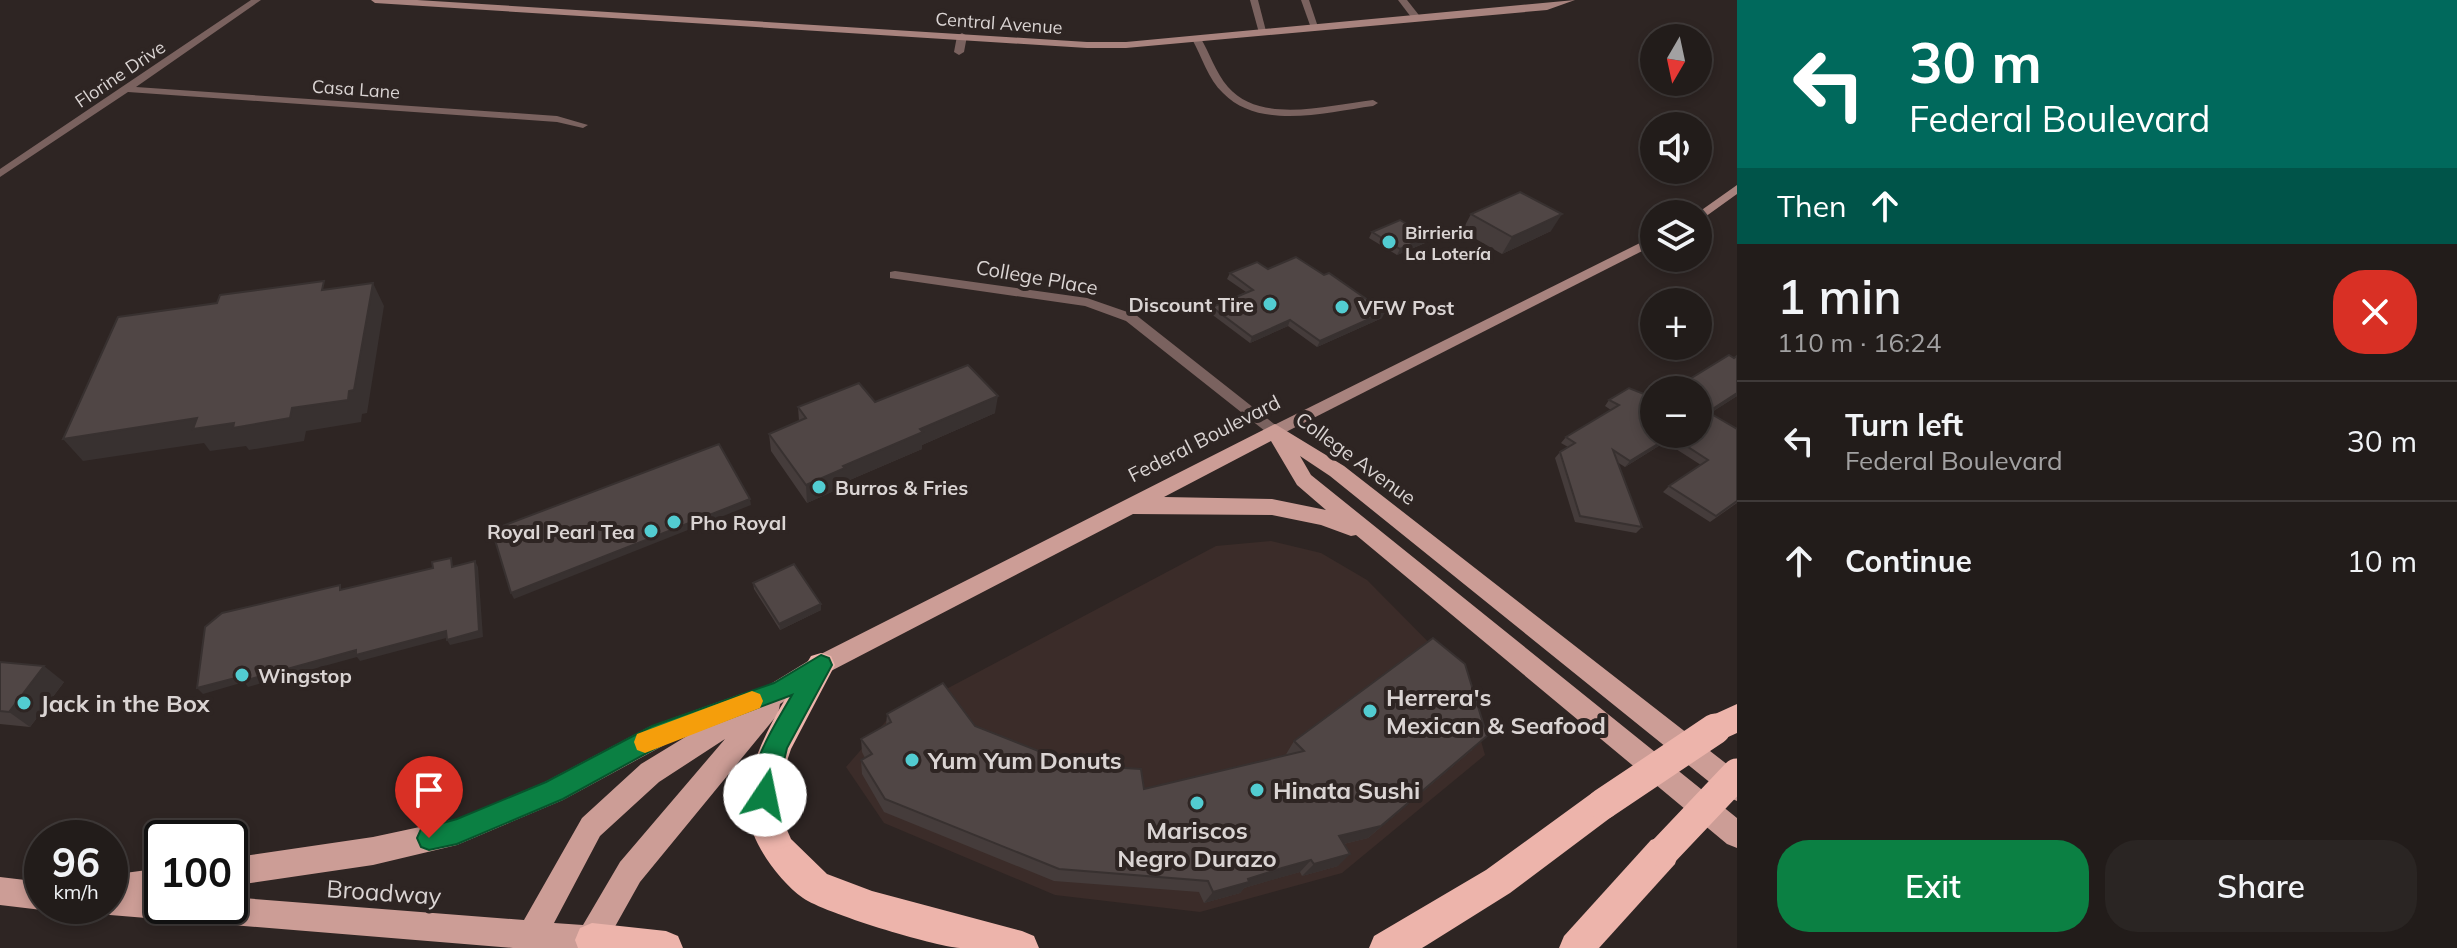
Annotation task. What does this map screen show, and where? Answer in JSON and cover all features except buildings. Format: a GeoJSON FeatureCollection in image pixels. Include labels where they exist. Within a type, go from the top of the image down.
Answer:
{"type":"FeatureCollection","features":[{"type":"Feature","properties":{"kind":"highway"},"geometry":{"type":"LineString","coordinates":[[821,665],[777,745],[767,776],[764,814],[779,851],[816,887],[872,908],[1022,948]]}},
{"type":"Feature","properties":{"kind":"highway"},"geometry":{"type":"LineString","coordinates":[[1386,948],[1440,922],[1537,855],[1603,804],[1726,723]]}},
{"type":"Feature","properties":{"kind":"highway"},"geometry":{"type":"LineString","coordinates":[[1576,948],[1737,774]]}},
{"type":"Feature","properties":{"kind":"highway"},"geometry":{"type":"LineString","coordinates":[[588,944],[666,948]]}},
{"type":"Feature","properties":{"kind":"main road","name":"Federal Boulevard"},"geometry":{"type":"LineString","coordinates":[[532,941],[591,827],[650,773],[821,665],[1275,431]]}},
{"type":"Feature","properties":{"kind":"main road","name":"College Avenue"},"geometry":{"type":"LineString","coordinates":[[1275,431],[1304,480],[1737,835]]}},
{"type":"Feature","properties":{"kind":"main road","name":"College Avenue"},"geometry":{"type":"LineString","coordinates":[[1275,431],[1337,471],[1737,788]]}},
{"type":"Feature","properties":{"kind":"main road"},"geometry":{"type":"LineString","coordinates":[[1129,506],[1281,507],[1331,518],[1369,536]]}},
{"type":"Feature","properties":{"kind":"main road","name":"Federal Boulevard"},"geometry":{"type":"LineString","coordinates":[[588,944],[630,872],[781,691]]}},
{"type":"Feature","properties":{"kind":"main road"},"geometry":{"type":"LineString","coordinates":[[248,869],[373,851],[457,832],[554,791],[660,734],[781,691]]}},
{"type":"Feature","properties":{"kind":"main road"},"geometry":{"type":"LineString","coordinates":[[0,891],[24,894]]}},
{"type":"Feature","properties":{"kind":"main road","name":"Broadway"},"geometry":{"type":"LineString","coordinates":[[248,913],[588,944]]}},
{"type":"Feature","properties":{"kind":"street","name":"Florine Drive"},"geometry":{"type":"LineString","coordinates":[[0,174],[257,0]]}},
{"type":"Feature","properties":{"kind":"street","name":"Central Avenue"},"geometry":{"type":"LineString","coordinates":[[375,0],[1087,45],[1197,39],[1547,7],[1571,0]]}},
{"type":"Feature","properties":{"kind":"street"},"geometry":{"type":"LineString","coordinates":[[1254,0],[1264,33]]}},
{"type":"Feature","properties":{"kind":"street"},"geometry":{"type":"LineString","coordinates":[[1305,0],[1316,28]]}},
{"type":"Feature","properties":{"kind":"street"},"geometry":{"type":"LineString","coordinates":[[1402,0],[1417,19]]}},
{"type":"Feature","properties":{"kind":"street"},"geometry":{"type":"LineString","coordinates":[[959,52],[962,36]]}},
{"type":"Feature","properties":{"kind":"street"},"geometry":{"type":"LineString","coordinates":[[1197,39],[1226,92],[1256,108],[1291,112],[1373,103]]}},
{"type":"Feature","properties":{"kind":"street","name":"Casa Lane"},"geometry":{"type":"LineString","coordinates":[[127,89],[557,119],[583,125]]}},
{"type":"Feature","properties":{"kind":"street"},"geometry":{"type":"LineString","coordinates":[[1712,207],[1737,188]]}},
{"type":"Feature","properties":{"kind":"street","name":"Federal Boulevard"},"geometry":{"type":"LineString","coordinates":[[1275,431],[1640,247]]}},
{"type":"Feature","properties":{"kind":"street","name":"College Place"},"geometry":{"type":"LineString","coordinates":[[895,275],[1087,302],[1131,318],[1275,431]]}},
{"type":"Feature","properties":{"kind":"shaded area"},"geometry":{"type":"Polygon","coordinates":[[[1271,541],[1321,553],[1367,580],[1463,677],[1485,755],[1342,873],[1200,912],[1055,895],[884,823],[846,767],[886,721],[1216,546],[1271,541]]]}},
{"type":"Feature","properties":{"kind":"slow traffic"},"geometry":{"type":"LineString","coordinates":[[645,742],[752,701]]}},
{"type":"Feature","properties":{"kind":"place","name":"Birrieria La Lotería"},"geometry":{"type":"Point","coordinates":[1389,242]}},
{"type":"Feature","properties":{"kind":"place","name":"Discount Tire"},"geometry":{"type":"Point","coordinates":[1270,304]}},
{"type":"Feature","properties":{"kind":"place","name":"VFW Post"},"geometry":{"type":"Point","coordinates":[1342,307]}},
{"type":"Feature","properties":{"kind":"place","name":"Burros & Fries"},"geometry":{"type":"Point","coordinates":[819,487]}},
{"type":"Feature","properties":{"kind":"place","name":"Pho Royal"},"geometry":{"type":"Point","coordinates":[674,522]}},
{"type":"Feature","properties":{"kind":"place","name":"Royal Pearl Tea"},"geometry":{"type":"Point","coordinates":[651,531]}},
{"type":"Feature","properties":{"kind":"place","name":"Wingstop"},"geometry":{"type":"Point","coordinates":[242,675]}},
{"type":"Feature","properties":{"kind":"place","name":"Jack in the Box"},"geometry":{"type":"Point","coordinates":[24,703]}},
{"type":"Feature","properties":{"kind":"place","name":"Herrera's Mexican & Seafood"},"geometry":{"type":"Point","coordinates":[1370,711]}},
{"type":"Feature","properties":{"kind":"place","name":"Yum Yum Donuts"},"geometry":{"type":"Point","coordinates":[912,760]}},
{"type":"Feature","properties":{"kind":"place","name":"Hinata Sushi"},"geometry":{"type":"Point","coordinates":[1257,790]}},
{"type":"Feature","properties":{"kind":"place","name":"Mariscos Negro Durazo"},"geometry":{"type":"Point","coordinates":[1197,803]}},
{"type":"Feature","properties":{"kind":"route"},"geometry":{"type":"LineString","coordinates":[[429,838],[457,832],[554,791],[660,734],[781,691],[821,665],[777,745],[767,776],[765,795]]}}]}
